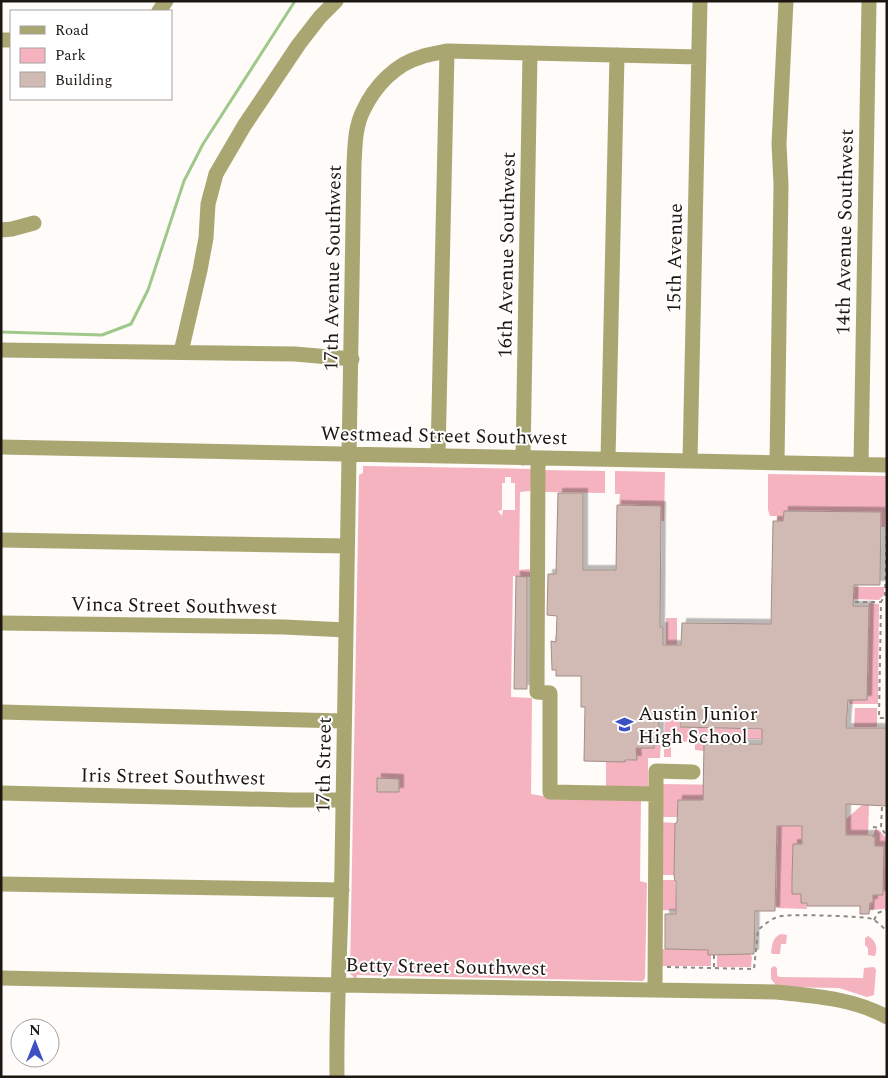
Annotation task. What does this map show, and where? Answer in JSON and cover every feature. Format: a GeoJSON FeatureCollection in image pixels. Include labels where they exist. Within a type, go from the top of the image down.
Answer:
{"type":"FeatureCollection","features":[{"type":"Feature","properties":{"kind":"street"},"geometry":{"type":"LineString","coordinates":[[181,352],[200,270],[206,238],[208,204],[216,174],[244,126],[299,44],[320,17],[336,1]]}},
{"type":"Feature","properties":{"kind":"street","name":"15th Avenue"},"geometry":{"type":"LineString","coordinates":[[690,461],[700,1]]}},
{"type":"Feature","properties":{"kind":"street"},"geometry":{"type":"LineString","coordinates":[[777,462],[781,184],[779,144],[786,1]]}},
{"type":"Feature","properties":{"kind":"street","name":"14th Avenue Southwest"},"geometry":{"type":"LineString","coordinates":[[861,464],[869,1]]}},
{"type":"Feature","properties":{"kind":"street"},"geometry":{"type":"LineString","coordinates":[[438,456],[447,51]]}},
{"type":"Feature","properties":{"kind":"street","name":"17th Avenue Southwest"},"geometry":{"type":"LineString","coordinates":[[350,454],[354,164],[356,137],[363,111],[377,88],[407,62],[447,51],[699,57]]}},
{"type":"Feature","properties":{"kind":"street","name":"16th Avenue Southwest"},"geometry":{"type":"LineString","coordinates":[[530,53],[531,458],[537,692],[550,693],[550,792],[656,794]]}},
{"type":"Feature","properties":{"kind":"street"},"geometry":{"type":"LineString","coordinates":[[608,459],[616,55]]}},
{"type":"Feature","properties":{"kind":"street"},"geometry":{"type":"LineString","coordinates":[[1,230],[34,223]]}},
{"type":"Feature","properties":{"kind":"street"},"geometry":{"type":"LineString","coordinates":[[1,350],[295,354],[352,359]]}},
{"type":"Feature","properties":{"kind":"street","name":"Westmead Street Southwest"},"geometry":{"type":"LineString","coordinates":[[1,447],[887,465]]}},
{"type":"Feature","properties":{"kind":"street","name":"17th Street"},"geometry":{"type":"LineString","coordinates":[[337,1077],[336,1040],[342,890],[350,454]]}},
{"type":"Feature","properties":{"kind":"street"},"geometry":{"type":"LineString","coordinates":[[1,540],[347,546]]}},
{"type":"Feature","properties":{"kind":"street","name":"Vinca Street Southwest"},"geometry":{"type":"LineString","coordinates":[[1,623],[284,627],[346,630]]}},
{"type":"Feature","properties":{"kind":"street"},"geometry":{"type":"LineString","coordinates":[[1,712],[344,721]]}},
{"type":"Feature","properties":{"kind":"street"},"geometry":{"type":"LineString","coordinates":[[655,990],[656,772],[693,772]]}},
{"type":"Feature","properties":{"kind":"street","name":"Iris Street Southwest"},"geometry":{"type":"LineString","coordinates":[[1,793],[343,800]]}},
{"type":"Feature","properties":{"kind":"street"},"geometry":{"type":"LineString","coordinates":[[1,884],[342,890]]}},
{"type":"Feature","properties":{"kind":"street","name":"Betty Street Southwest"},"geometry":{"type":"LineString","coordinates":[[1,978],[339,986],[769,992],[830,998],[857,1005],[887,1017]]}},
{"type":"Feature","properties":{"kind":"path"},"geometry":{"type":"LineString","coordinates":[[887,520],[885,595],[881,602],[879,718],[887,718]]}},
{"type":"Feature","properties":{"kind":"path"},"geometry":{"type":"LineString","coordinates":[[855,602],[881,602]]}},
{"type":"Feature","properties":{"kind":"path"},"geometry":{"type":"LineString","coordinates":[[882,808],[881,828],[887,836]]}},
{"type":"Feature","properties":{"kind":"path"},"geometry":{"type":"LineString","coordinates":[[873,827],[881,828]]}},
{"type":"Feature","properties":{"kind":"path"},"geometry":{"type":"LineString","coordinates":[[874,920],[878,913],[887,909]]}},
{"type":"Feature","properties":{"kind":"path"},"geometry":{"type":"LineString","coordinates":[[655,967],[754,969],[758,930],[771,920],[781,916],[871,918],[887,932]]}},
{"type":"Feature","properties":{"kind":"path"},"geometry":{"type":"LineString","coordinates":[[714,955],[714,968]]}},
{"type":"Feature","properties":{"kind":"green space"},"geometry":{"type":"Polygon","coordinates":[[[363,466],[533,469],[530,491],[520,492],[519,570],[529,569],[532,572],[532,577],[513,576],[511,697],[532,698],[531,794],[542,796],[605,795],[641,797],[640,881],[647,883],[645,978],[643,981],[357,975],[356,979],[350,974],[359,475],[363,473],[363,466]],[[505,477],[505,483],[502,483],[502,510],[498,511],[502,516],[503,510],[515,510],[515,483],[511,483],[511,477],[505,477]]]}},
{"type":"Feature","properties":{"kind":"green space"},"geometry":{"type":"Polygon","coordinates":[[[543,470],[605,471],[605,493],[544,492],[543,470]]]}},
{"type":"Feature","properties":{"kind":"green space"},"geometry":{"type":"Polygon","coordinates":[[[615,471],[665,472],[664,521],[661,521],[660,506],[619,505],[620,494],[615,494],[615,471]]]}},
{"type":"Feature","properties":{"kind":"green space"},"geometry":{"type":"Polygon","coordinates":[[[768,474],[886,476],[885,527],[881,527],[880,512],[784,511],[783,521],[777,521],[777,516],[770,516],[768,510],[768,474]]]}},
{"type":"Feature","properties":{"kind":"green space"},"geometry":{"type":"Polygon","coordinates":[[[854,587],[884,587],[884,595],[879,600],[854,599],[854,587]]]}},
{"type":"Feature","properties":{"kind":"green space"},"geometry":{"type":"Polygon","coordinates":[[[869,603],[879,604],[878,704],[850,704],[849,700],[867,699],[869,603]]]}},
{"type":"Feature","properties":{"kind":"green space"},"geometry":{"type":"Polygon","coordinates":[[[666,618],[677,618],[677,645],[666,645],[666,618]]]}},
{"type":"Feature","properties":{"kind":"green space"},"geometry":{"type":"Polygon","coordinates":[[[855,708],[877,708],[877,727],[854,727],[855,708]]]}},
{"type":"Feature","properties":{"kind":"green space"},"geometry":{"type":"Polygon","coordinates":[[[665,710],[679,711],[679,727],[768,730],[768,739],[729,739],[729,744],[704,744],[704,751],[695,750],[695,742],[671,741],[671,757],[664,757],[665,710]]]}},
{"type":"Feature","properties":{"kind":"green space"},"geometry":{"type":"Polygon","coordinates":[[[661,741],[660,758],[648,758],[648,790],[606,789],[606,761],[636,760],[636,748],[661,741]]]}},
{"type":"Feature","properties":{"kind":"green space"},"geometry":{"type":"Polygon","coordinates":[[[662,784],[729,785],[767,802],[678,800],[677,817],[659,817],[662,784]]]}},
{"type":"Feature","properties":{"kind":"green space"},"geometry":{"type":"Polygon","coordinates":[[[862,805],[869,805],[868,837],[863,835],[815,834],[802,836],[802,844],[793,844],[798,883],[807,909],[776,907],[777,826],[846,827],[846,819],[862,805]]]}},
{"type":"Feature","properties":{"kind":"green space"},"geometry":{"type":"Polygon","coordinates":[[[660,822],[675,823],[674,875],[658,875],[660,822]]]}},
{"type":"Feature","properties":{"kind":"green space"},"geometry":{"type":"Polygon","coordinates":[[[875,829],[879,830],[887,839],[887,907],[869,910],[870,903],[873,903],[873,895],[883,895],[883,846],[875,846],[875,837],[873,837],[875,829]]]}},
{"type":"Feature","properties":{"kind":"green space"},"geometry":{"type":"Polygon","coordinates":[[[658,880],[675,880],[676,903],[696,904],[695,911],[658,910],[658,880]]]}},
{"type":"Feature","properties":{"kind":"green space"},"geometry":{"type":"Polygon","coordinates":[[[781,934],[787,935],[786,944],[781,944],[780,954],[773,954],[771,953],[773,941],[781,934]]]}},
{"type":"Feature","properties":{"kind":"green space"},"geometry":{"type":"Polygon","coordinates":[[[868,936],[876,945],[875,956],[868,955],[865,938],[868,936]]]}},
{"type":"Feature","properties":{"kind":"green space"},"geometry":{"type":"Polygon","coordinates":[[[659,949],[708,950],[711,955],[711,966],[659,966],[659,949]]]}},
{"type":"Feature","properties":{"kind":"green space"},"geometry":{"type":"Polygon","coordinates":[[[750,954],[752,957],[751,967],[717,967],[717,955],[750,954]]]}},
{"type":"Feature","properties":{"kind":"green space"},"geometry":{"type":"Polygon","coordinates":[[[774,966],[777,968],[777,975],[779,977],[863,978],[864,968],[874,967],[876,970],[874,995],[867,997],[839,988],[781,987],[776,985],[771,979],[771,968],[774,966]]]}},
{"type":"Feature","properties":{"kind":"building","name":"Austin Junior High School"},"geometry":{"type":"Polygon","coordinates":[[[558,493],[583,493],[583,570],[616,570],[617,505],[661,506],[660,627],[663,627],[663,645],[681,645],[682,623],[771,624],[773,521],[783,521],[784,511],[881,512],[880,585],[854,585],[853,606],[869,606],[867,700],[848,700],[846,728],[887,728],[887,806],[846,804],[846,835],[873,835],[875,837],[875,846],[884,846],[883,895],[873,895],[873,903],[870,903],[869,914],[860,914],[860,906],[807,906],[807,903],[801,903],[801,894],[792,894],[792,878],[793,844],[802,844],[802,826],[777,826],[775,911],[755,911],[754,954],[708,955],[708,950],[665,949],[665,914],[676,914],[676,881],[674,876],[675,823],[677,823],[678,800],[703,800],[704,744],[762,744],[762,729],[680,727],[680,715],[659,716],[659,741],[654,741],[654,748],[636,748],[637,760],[625,760],[625,762],[584,761],[585,707],[581,707],[581,676],[556,676],[556,670],[552,670],[551,641],[556,642],[557,616],[547,615],[548,574],[556,574],[558,493]]]}},
{"type":"Feature","properties":{"kind":"building"},"geometry":{"type":"Polygon","coordinates":[[[516,576],[527,577],[527,689],[514,689],[516,576]]]}},
{"type":"Feature","properties":{"kind":"building"},"geometry":{"type":"Polygon","coordinates":[[[377,778],[399,779],[399,792],[377,792],[377,778]]]}},
{"type":"Feature","properties":{"kind":"waterway"},"geometry":{"type":"LineString","coordinates":[[1,332],[102,335],[131,324],[148,290],[184,181],[203,144],[295,1]]}},
{"type":"Feature","properties":{"kind":"place","name":"Austin Junior High School"},"geometry":{"type":"Point","coordinates":[624,725]}}]}
